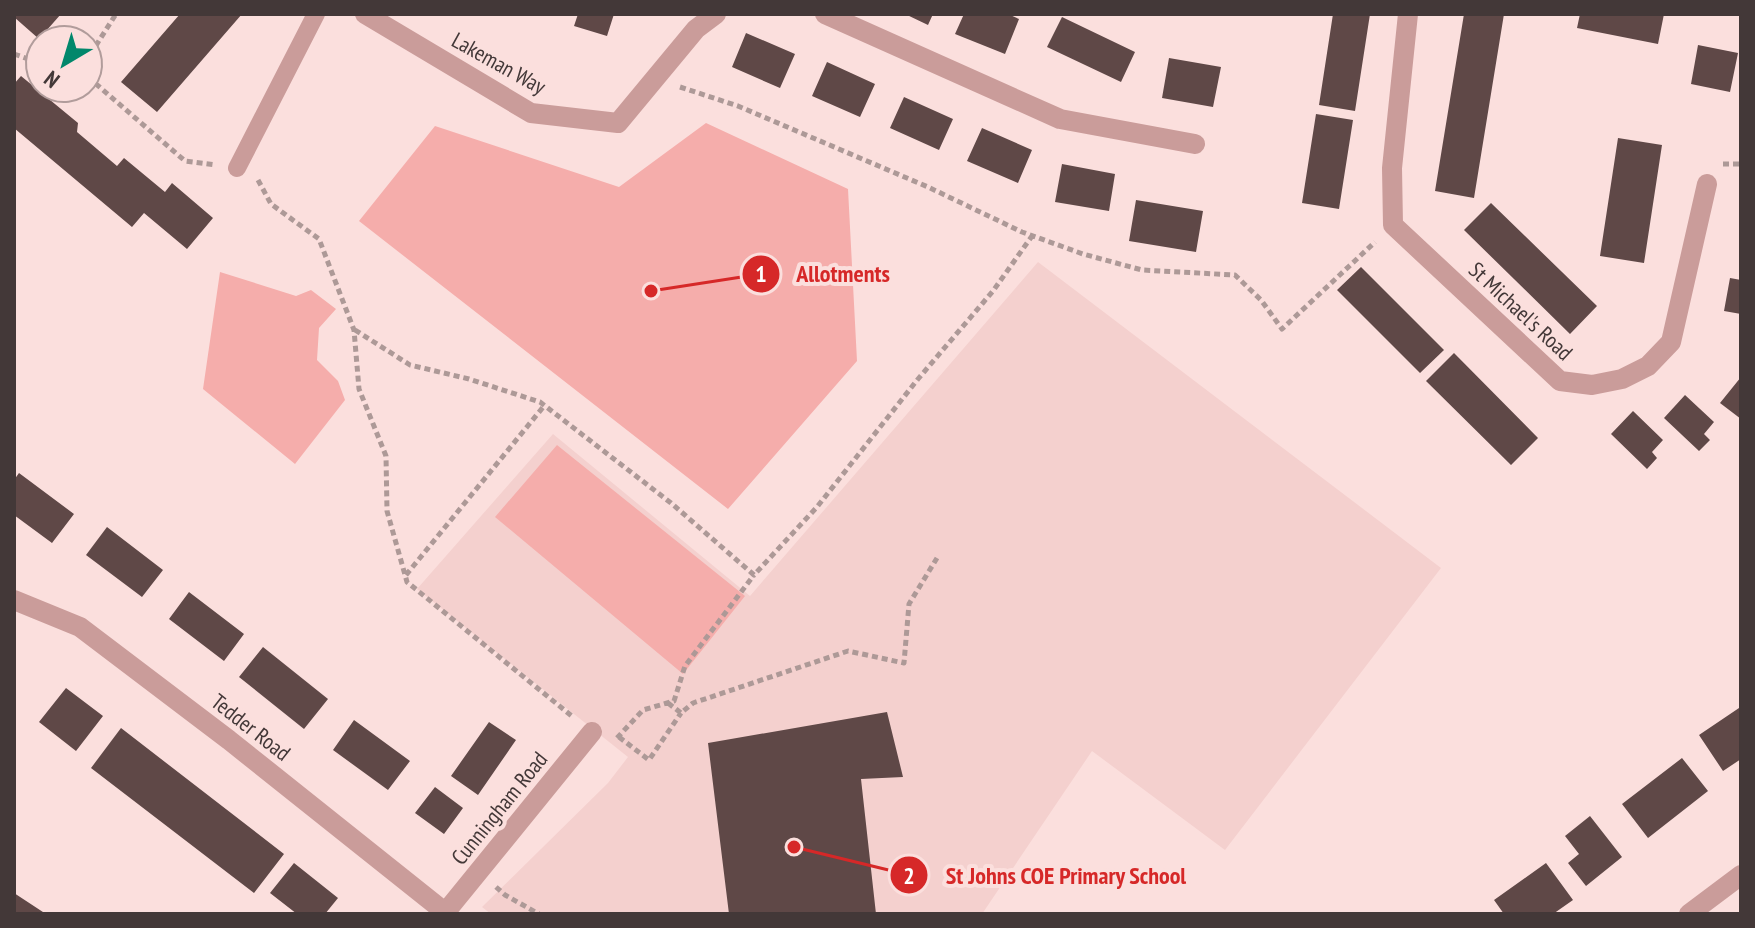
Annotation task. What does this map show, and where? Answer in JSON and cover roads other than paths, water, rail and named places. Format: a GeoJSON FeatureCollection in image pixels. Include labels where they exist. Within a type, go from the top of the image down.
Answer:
{"type":"FeatureCollection","features":[{"type":"Feature","properties":{"kind":"street","name":"Lakeman Way"},"geometry":{"type":"LineString","coordinates":[[365,14],[531,113],[618,123],[696,29],[716,14]]}},
{"type":"Feature","properties":{"kind":"street"},"geometry":{"type":"LineString","coordinates":[[825,14],[1060,119],[1195,144]]}},
{"type":"Feature","properties":{"kind":"street","name":"St Michael's Road"},"geometry":{"type":"LineString","coordinates":[[1408,14],[1392,168],[1393,225],[1560,381],[1592,385],[1622,379],[1648,366],[1671,342],[1707,184]]}},
{"type":"Feature","properties":{"kind":"street","name":"Tedder Road"},"geometry":{"type":"LineString","coordinates":[[14,600],[80,627],[229,740],[445,913]]}},
{"type":"Feature","properties":{"kind":"street","name":"Cunningham Road"},"geometry":{"type":"LineString","coordinates":[[445,913],[592,732]]}},
{"type":"Feature","properties":{"kind":"street"},"geometry":{"type":"LineString","coordinates":[[1689,914],[1741,875]]}},
{"type":"Feature","properties":{"kind":"lane"},"geometry":{"type":"LineString","coordinates":[[237,168],[316,14]]}},
{"type":"Feature","properties":{"kind":"place","name":"Allotments"},"geometry":{"type":"Point","coordinates":[651,291]}},
{"type":"Feature","properties":{"kind":"place","name":"St Johns COE Primary School"},"geometry":{"type":"Point","coordinates":[794,847]}}]}
